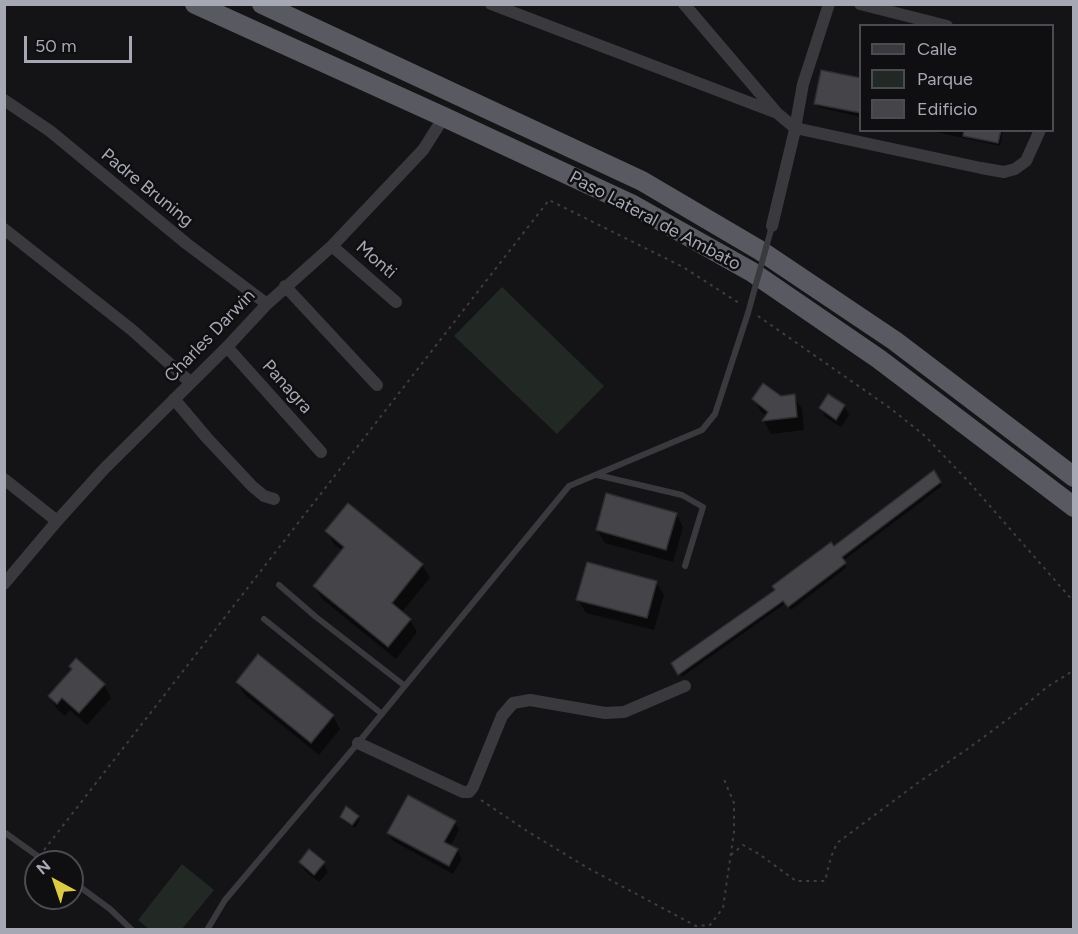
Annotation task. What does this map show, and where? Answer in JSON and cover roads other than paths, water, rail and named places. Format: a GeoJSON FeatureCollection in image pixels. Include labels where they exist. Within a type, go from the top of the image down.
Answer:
{"type":"FeatureCollection","features":[{"type":"Feature","properties":{"kind":"highway","name":"Paso Lateral de Ambato"},"geometry":{"type":"LineString","coordinates":[[195,4],[631,204],[752,272],[879,359],[1074,507]]}},
{"type":"Feature","properties":{"kind":"highway","name":"Paso Lateral de Ambato"},"geometry":{"type":"LineString","coordinates":[[262,4],[642,181],[761,251],[895,341],[1074,477]]}},
{"type":"Feature","properties":{"kind":"highway"},"geometry":{"type":"LineString","coordinates":[[274,41],[286,16]]}},
{"type":"Feature","properties":{"kind":"street"},"geometry":{"type":"LineString","coordinates":[[491,4],[777,113]]}},
{"type":"Feature","properties":{"kind":"street"},"geometry":{"type":"LineString","coordinates":[[684,4],[777,113],[795,128],[1004,172],[1015,169],[1026,161],[1039,132]]}},
{"type":"Feature","properties":{"kind":"street"},"geometry":{"type":"LineString","coordinates":[[772,226],[803,84],[829,4]]}},
{"type":"Feature","properties":{"kind":"street"},"geometry":{"type":"LineString","coordinates":[[860,4],[939,24]]}},
{"type":"Feature","properties":{"kind":"street","name":"Padre Bruning"},"geometry":{"type":"LineString","coordinates":[[4,100],[50,131],[187,244],[267,304]]}},
{"type":"Feature","properties":{"kind":"street","name":"Charles Darwin"},"geometry":{"type":"LineString","coordinates":[[4,584],[57,521],[155,416],[227,347],[285,286],[332,246],[423,150],[444,117]]}},
{"type":"Feature","properties":{"kind":"street"},"geometry":{"type":"LineString","coordinates":[[4,229],[132,330],[190,382]]}},
{"type":"Feature","properties":{"kind":"street","name":"Monti"},"geometry":{"type":"LineString","coordinates":[[332,246],[396,302]]}},
{"type":"Feature","properties":{"kind":"street"},"geometry":{"type":"LineString","coordinates":[[285,286],[377,385]]}},
{"type":"Feature","properties":{"kind":"street","name":"Panagra"},"geometry":{"type":"LineString","coordinates":[[227,347],[321,452]]}},
{"type":"Feature","properties":{"kind":"street"},"geometry":{"type":"LineString","coordinates":[[174,399],[252,486],[264,496],[274,499]]}},
{"type":"Feature","properties":{"kind":"street"},"geometry":{"type":"LineString","coordinates":[[4,479],[57,521]]}},
{"type":"Feature","properties":{"kind":"street"},"geometry":{"type":"LineString","coordinates":[[358,743],[462,792],[469,792],[502,716],[513,704],[530,700],[605,713],[624,712],[685,686]]}},
{"type":"Feature","properties":{"kind":"lane"},"geometry":{"type":"LineString","coordinates":[[207,930],[225,900],[358,743],[569,486],[702,430],[715,414],[749,312],[772,226]]}},
{"type":"Feature","properties":{"kind":"lane"},"geometry":{"type":"LineString","coordinates":[[597,475],[682,495],[703,507],[685,566]]}},
{"type":"Feature","properties":{"kind":"lane"},"geometry":{"type":"LineString","coordinates":[[279,585],[316,617],[405,686]]}},
{"type":"Feature","properties":{"kind":"lane"},"geometry":{"type":"LineString","coordinates":[[264,618],[382,714]]}},
{"type":"Feature","properties":{"kind":"lane"},"geometry":{"type":"LineString","coordinates":[[4,832],[30,850]]}},
{"type":"Feature","properties":{"kind":"lane"},"geometry":{"type":"LineString","coordinates":[[84,890],[110,909],[132,930]]}}]}
